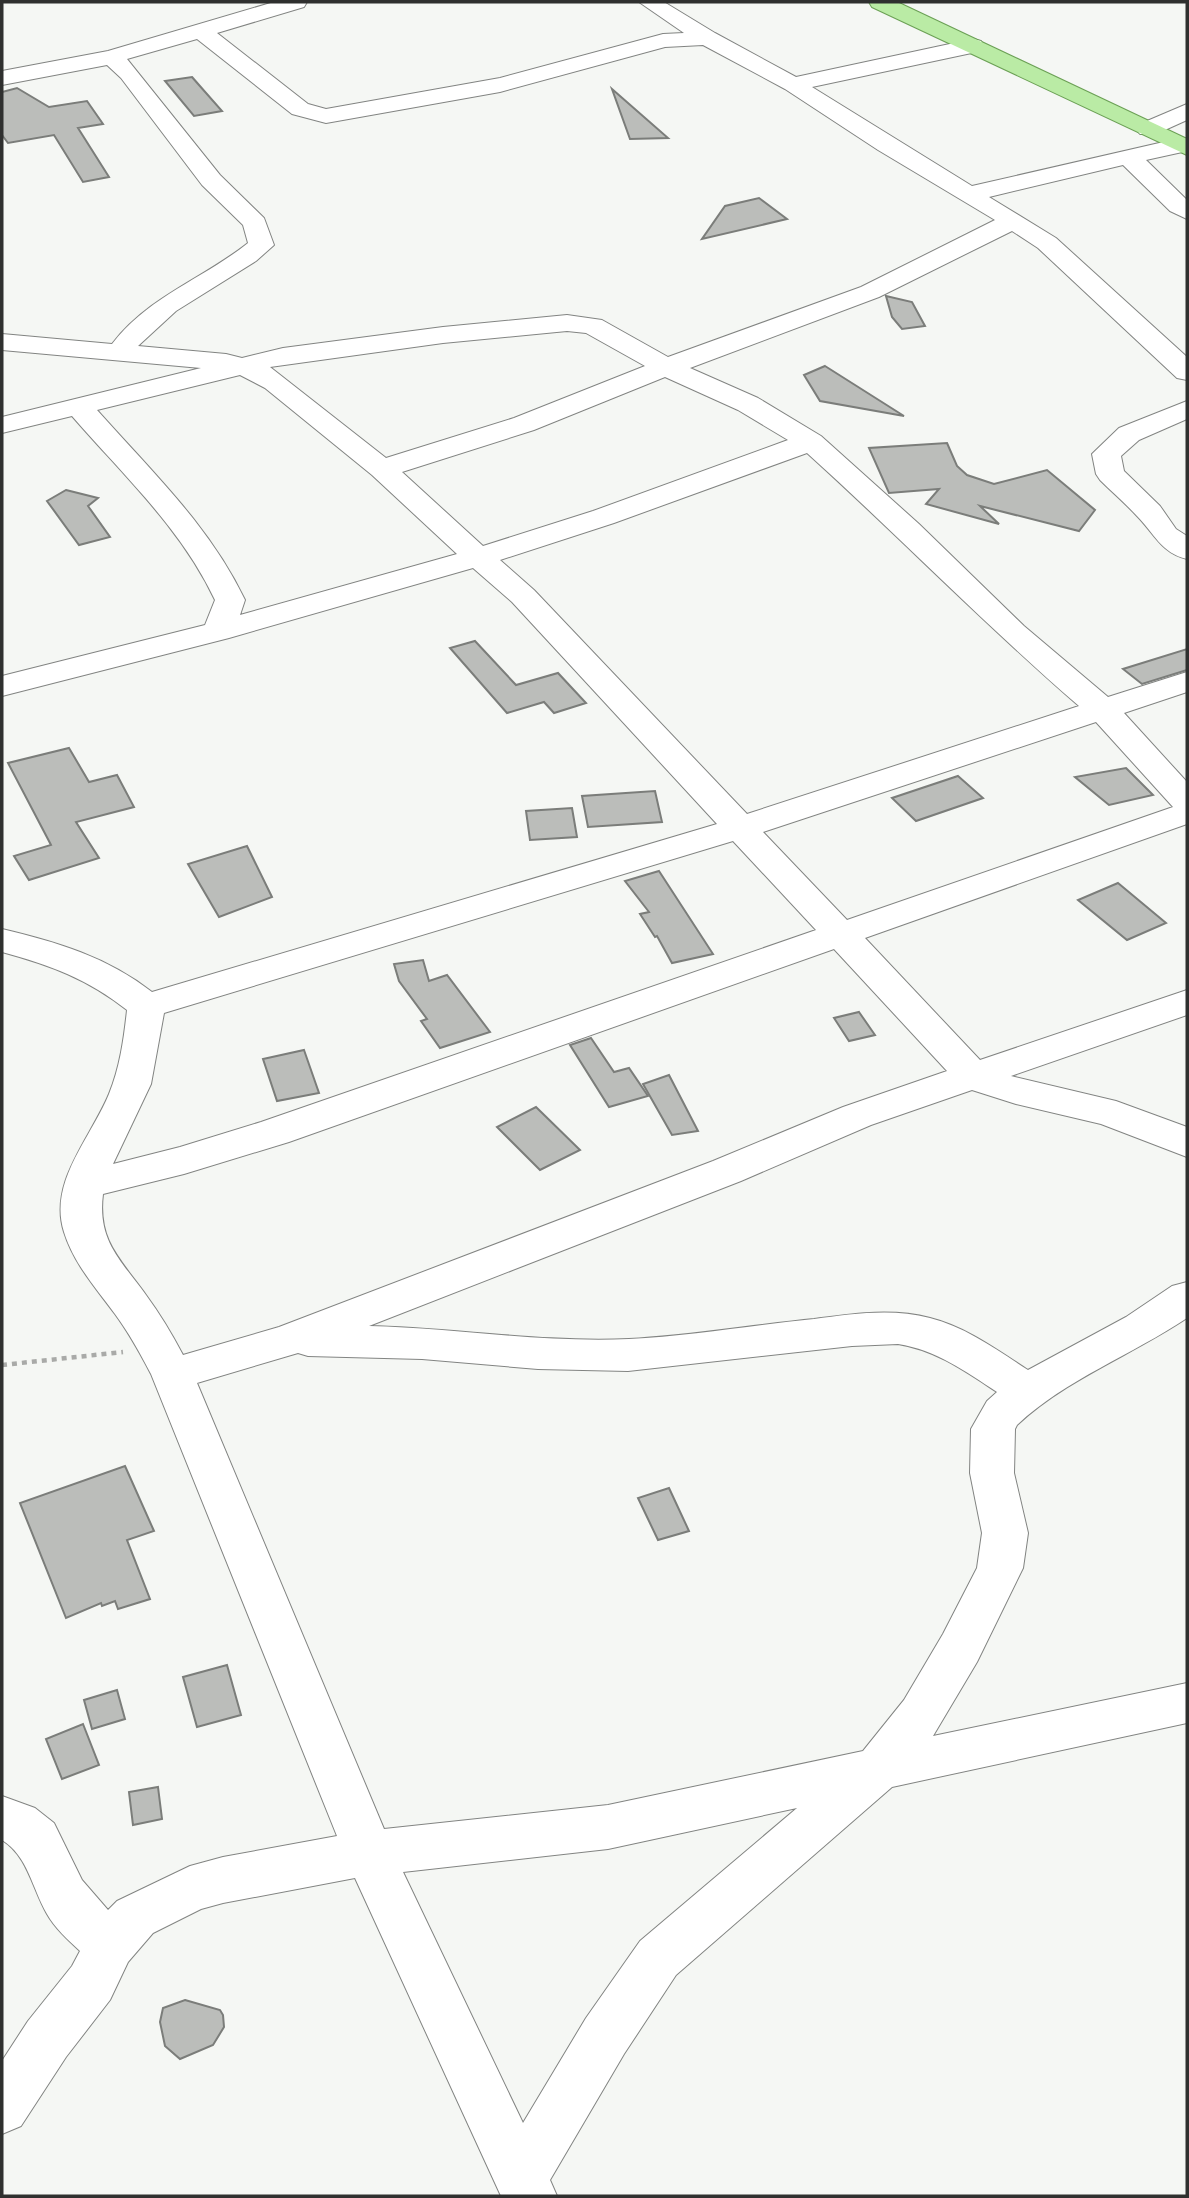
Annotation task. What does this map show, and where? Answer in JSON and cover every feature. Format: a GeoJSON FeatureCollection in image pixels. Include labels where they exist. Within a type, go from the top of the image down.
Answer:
{"type":"FeatureCollection","features":[{"type":"Feature","properties":{"kind":"main road"},"geometry":{"type":"LineString","coordinates":[[880,2],[1184,147]]}},
{"type":"Feature","properties":{"kind":"street"},"geometry":{"type":"LineString","coordinates":[[2,78],[112,57],[296,2]]}},
{"type":"Feature","properties":{"kind":"street"},"geometry":{"type":"LineString","coordinates":[[650,2],[707,38],[793,84],[886,145],[1013,221],[1053,249],[1137,323],[1187,372]]}},
{"type":"Feature","properties":{"kind":"street"},"geometry":{"type":"LineString","coordinates":[[201,30],[300,109],[326,116],[500,85],[663,41],[707,38]]}},
{"type":"Feature","properties":{"kind":"street"},"geometry":{"type":"LineString","coordinates":[[793,84],[973,46]]}},
{"type":"Feature","properties":{"kind":"street"},"geometry":{"type":"LineString","coordinates":[[112,57],[129,73],[211,180],[255,223],[261,245],[248,256],[169,303],[147,321],[119,353]]}},
{"type":"Feature","properties":{"kind":"street"},"geometry":{"type":"LineString","coordinates":[[1148,129],[1187,111]]}},
{"type":"Feature","properties":{"kind":"street"},"geometry":{"type":"LineString","coordinates":[[969,194],[1085,166],[1184,147]]}},
{"type":"Feature","properties":{"kind":"street"},"geometry":{"type":"LineString","coordinates":[[1129,158],[1148,174],[1160,191],[1187,212]]}},
{"type":"Feature","properties":{"kind":"street"},"geometry":{"type":"LineString","coordinates":[[382,469],[524,424],[666,367],[860,296],[1013,221]]}},
{"type":"Feature","properties":{"kind":"street"},"geometry":{"type":"LineString","coordinates":[[968,244],[1012,251],[1053,249]]}},
{"type":"Feature","properties":{"kind":"street"},"geometry":{"type":"LineString","coordinates":[[2,425],[307,352],[443,335],[582,323],[593,326],[666,367],[721,390],[811,442],[909,530],[1013,633],[1103,710],[1187,802]]}},
{"type":"Feature","properties":{"kind":"street"},"geometry":{"type":"LineString","coordinates":[[1137,323],[1162,324],[1175,328]]}},
{"type":"Feature","properties":{"kind":"street"},"geometry":{"type":"LineString","coordinates":[[2,342],[243,366],[275,382],[382,469],[523,596],[743,827],[973,1076],[997,1088],[1089,1107],[1168,1132],[1187,1143]]}},
{"type":"Feature","properties":{"kind":"street"},"geometry":{"type":"LineString","coordinates":[[78,406],[167,504],[220,577],[230,600],[218,631]]}},
{"type":"Feature","properties":{"kind":"street"},"geometry":{"type":"LineString","coordinates":[[1187,409],[1129,434],[1105,454],[1110,474],[1150,512],[1167,535],[1187,551]]}},
{"type":"Feature","properties":{"kind":"street"},"geometry":{"type":"LineString","coordinates":[[2,686],[218,631],[538,541],[744,464],[811,442]]}},
{"type":"Feature","properties":{"kind":"street"},"geometry":{"type":"LineString","coordinates":[[146,1006],[743,827],[1187,682]]}},
{"type":"Feature","properties":{"kind":"street"},"geometry":{"type":"LineString","coordinates":[[83,1185],[184,1160],[275,1132],[1187,813]]}},
{"type":"Feature","properties":{"kind":"street"},"geometry":{"type":"LineString","coordinates":[[2,940],[60,956],[102,975],[146,1006]]}},
{"type":"Feature","properties":{"kind":"street"},"geometry":{"type":"LineString","coordinates":[[165,1361],[291,1339],[727,1171],[857,1116],[1187,1002]]}},
{"type":"Feature","properties":{"kind":"street"},"geometry":{"type":"LineString","coordinates":[[146,1006],[142,1045],[128,1096],[98,1149],[83,1185],[83,1226],[92,1252],[165,1361],[369,1853],[525,2187]]}},
{"type":"Feature","properties":{"kind":"street"},"geometry":{"type":"LineString","coordinates":[[525,2187],[605,2036],[658,1958],[876,1770],[920,1715],[960,1648],[1000,1568],[1005,1533],[992,1473],[993,1429],[1002,1413],[1027,1390],[1141,1328],[1187,1297]]}},
{"type":"Feature","properties":{"kind":"street"},"geometry":{"type":"LineString","coordinates":[[291,1339],[422,1343],[538,1353],[628,1354],[852,1330],[898,1328],[928,1333],[956,1345],[1027,1390]]}},
{"type":"Feature","properties":{"kind":"street"},"geometry":{"type":"LineString","coordinates":[[2,2108],[47,2039],[91,1983],[110,1945],[135,1917],[190,1889],[223,1880],[369,1853],[608,1827],[1187,1703]]}},
{"type":"Feature","properties":{"kind":"street"},"geometry":{"type":"LineString","coordinates":[[2,1818],[29,1828],[39,1839],[65,1897],[110,1945]]}},
{"type":"Feature","properties":{"kind":"path"},"geometry":{"type":"LineString","coordinates":[[2,1365],[165,1361]]}},
{"type":"Feature","properties":{"kind":"building"},"geometry":{"type":"Polygon","coordinates":[[[192,77],[222,111],[194,116],[165,81],[192,77]]]}},
{"type":"Feature","properties":{"kind":"building"},"geometry":{"type":"Polygon","coordinates":[[[17,88],[49,107],[87,101],[103,124],[78,128],[109,177],[83,182],[54,135],[8,143],[2,135],[2,92],[17,88]]]}},
{"type":"Feature","properties":{"kind":"building"},"geometry":{"type":"Polygon","coordinates":[[[612,89],[668,138],[630,139],[612,89]]]}},
{"type":"Feature","properties":{"kind":"building"},"geometry":{"type":"Polygon","coordinates":[[[759,198],[787,219],[702,239],[725,206],[759,198]]]}},
{"type":"Feature","properties":{"kind":"building"},"geometry":{"type":"Polygon","coordinates":[[[886,296],[912,302],[925,326],[902,329],[892,317],[886,296]]]}},
{"type":"Feature","properties":{"kind":"building"},"geometry":{"type":"Polygon","coordinates":[[[825,366],[904,416],[820,401],[804,375],[825,366]]]}},
{"type":"Feature","properties":{"kind":"building"},"geometry":{"type":"Polygon","coordinates":[[[947,443],[957,466],[967,475],[994,484],[1047,470],[1095,510],[1079,531],[980,506],[999,524],[926,504],[939,489],[889,493],[869,448],[947,443]]]}},
{"type":"Feature","properties":{"kind":"building"},"geometry":{"type":"Polygon","coordinates":[[[66,490],[98,498],[88,506],[110,537],[79,545],[47,501],[66,490]]]}},
{"type":"Feature","properties":{"kind":"building"},"geometry":{"type":"Polygon","coordinates":[[[475,641],[516,685],[558,673],[586,703],[554,713],[544,702],[507,713],[450,648],[475,641]]]}},
{"type":"Feature","properties":{"kind":"building"},"geometry":{"type":"Polygon","coordinates":[[[1187,649],[1187,670],[1142,684],[1123,669],[1187,649]]]}},
{"type":"Feature","properties":{"kind":"building"},"geometry":{"type":"Polygon","coordinates":[[[69,748],[89,782],[117,775],[134,807],[76,822],[99,858],[29,880],[14,856],[51,845],[8,763],[69,748]]]}},
{"type":"Feature","properties":{"kind":"building"},"geometry":{"type":"Polygon","coordinates":[[[1126,768],[1153,795],[1109,805],[1075,777],[1126,768]]]}},
{"type":"Feature","properties":{"kind":"building"},"geometry":{"type":"Polygon","coordinates":[[[958,776],[983,798],[916,821],[892,798],[958,776]]]}},
{"type":"Feature","properties":{"kind":"building"},"geometry":{"type":"Polygon","coordinates":[[[655,791],[662,822],[588,827],[582,796],[655,791]]]}},
{"type":"Feature","properties":{"kind":"building"},"geometry":{"type":"Polygon","coordinates":[[[572,808],[577,837],[530,840],[526,811],[572,808]]]}},
{"type":"Feature","properties":{"kind":"building"},"geometry":{"type":"Polygon","coordinates":[[[247,846],[272,897],[219,917],[188,864],[247,846]]]}},
{"type":"Feature","properties":{"kind":"building"},"geometry":{"type":"Polygon","coordinates":[[[659,871],[713,954],[672,963],[657,936],[655,937],[640,914],[649,912],[625,881],[659,871]]]}},
{"type":"Feature","properties":{"kind":"building"},"geometry":{"type":"Polygon","coordinates":[[[1118,883],[1166,923],[1127,940],[1078,900],[1118,883]]]}},
{"type":"Feature","properties":{"kind":"building"},"geometry":{"type":"Polygon","coordinates":[[[423,960],[429,981],[447,975],[490,1032],[440,1048],[421,1021],[427,1019],[399,981],[394,964],[423,960]]]}},
{"type":"Feature","properties":{"kind":"building"},"geometry":{"type":"Polygon","coordinates":[[[859,1012],[875,1035],[849,1041],[834,1018],[859,1012]]]}},
{"type":"Feature","properties":{"kind":"building"},"geometry":{"type":"Polygon","coordinates":[[[591,1038],[614,1072],[629,1068],[648,1096],[609,1107],[570,1045],[591,1038]]]}},
{"type":"Feature","properties":{"kind":"building"},"geometry":{"type":"Polygon","coordinates":[[[304,1050],[319,1093],[277,1101],[263,1059],[304,1050]]]}},
{"type":"Feature","properties":{"kind":"building"},"geometry":{"type":"Polygon","coordinates":[[[669,1075],[698,1131],[672,1135],[643,1084],[669,1075]]]}},
{"type":"Feature","properties":{"kind":"building"},"geometry":{"type":"Polygon","coordinates":[[[536,1107],[580,1150],[540,1170],[497,1127],[536,1107]]]}},
{"type":"Feature","properties":{"kind":"building"},"geometry":{"type":"Polygon","coordinates":[[[125,1466],[154,1531],[127,1540],[150,1599],[118,1609],[115,1601],[102,1606],[101,1603],[66,1618],[20,1503],[125,1466]]]}},
{"type":"Feature","properties":{"kind":"building"},"geometry":{"type":"Polygon","coordinates":[[[669,1488],[689,1531],[658,1540],[638,1498],[669,1488]]]}},
{"type":"Feature","properties":{"kind":"building"},"geometry":{"type":"Polygon","coordinates":[[[227,1665],[241,1715],[197,1727],[183,1677],[227,1665]]]}},
{"type":"Feature","properties":{"kind":"building"},"geometry":{"type":"Polygon","coordinates":[[[117,1690],[125,1719],[92,1729],[84,1700],[117,1690]]]}},
{"type":"Feature","properties":{"kind":"building"},"geometry":{"type":"Polygon","coordinates":[[[83,1724],[99,1765],[62,1779],[46,1739],[83,1724]]]}},
{"type":"Feature","properties":{"kind":"building"},"geometry":{"type":"Polygon","coordinates":[[[158,1787],[162,1819],[133,1825],[129,1792],[158,1787]]]}},
{"type":"Feature","properties":{"kind":"building"},"geometry":{"type":"Polygon","coordinates":[[[185,2000],[220,2010],[224,2027],[213,2045],[180,2059],[165,2046],[160,2022],[163,2008],[185,2000]]]}}]}
